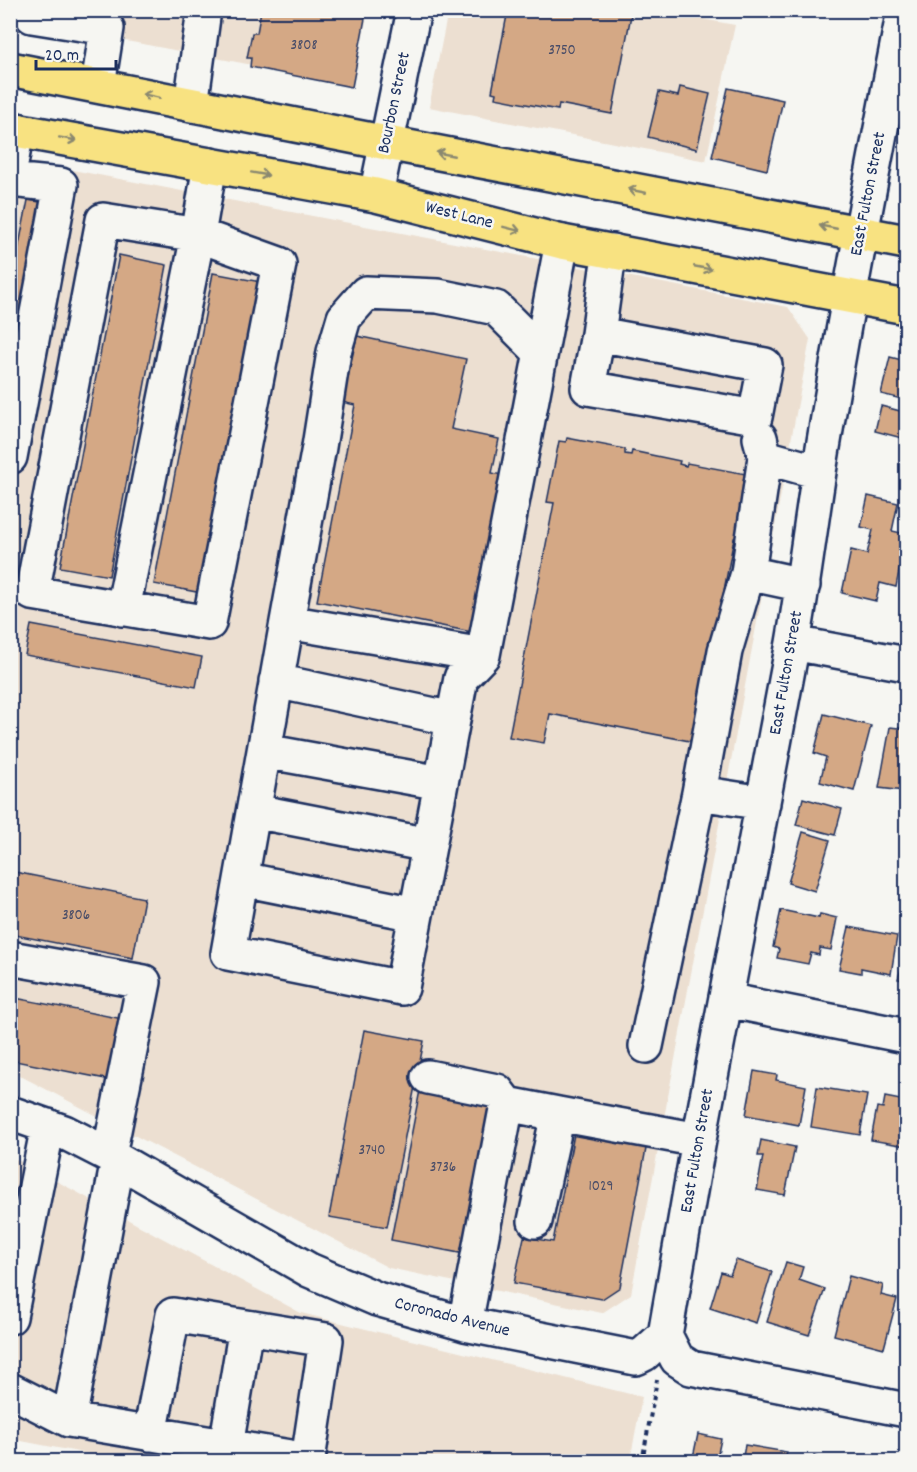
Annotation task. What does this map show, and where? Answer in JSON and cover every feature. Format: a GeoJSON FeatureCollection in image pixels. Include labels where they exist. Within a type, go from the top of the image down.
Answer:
{"type":"FeatureCollection","features":[{"type":"Feature","properties":{"kind":"main road"},"geometry":{"type":"LineString","coordinates":[[10,69],[906,242]]}},
{"type":"Feature","properties":{"kind":"main road","name":"West Lane"},"geometry":{"type":"LineString","coordinates":[[14,129],[376,195],[562,242],[906,307]]}},
{"type":"Feature","properties":{"kind":"street"},"geometry":{"type":"LineString","coordinates":[[191,105],[204,10]]}},
{"type":"Feature","properties":{"kind":"street","name":"Bourbon Street"},"geometry":{"type":"LineString","coordinates":[[376,195],[414,10]]}},
{"type":"Feature","properties":{"kind":"street","name":"East Fulton Street"},"geometry":{"type":"LineString","coordinates":[[665,1335],[699,1140],[793,643],[819,472],[861,233],[904,10]]}},
{"type":"Feature","properties":{"kind":"street"},"geometry":{"type":"LineString","coordinates":[[25,13],[107,28],[98,85]]}},
{"type":"Feature","properties":{"kind":"street"},"geometry":{"type":"LineString","coordinates":[[10,170],[14,129]]}},
{"type":"Feature","properties":{"kind":"street"},"geometry":{"type":"LineString","coordinates":[[123,609],[210,165]]}},
{"type":"Feature","properties":{"kind":"street"},"geometry":{"type":"LineString","coordinates":[[10,180],[61,186],[10,457]]}},
{"type":"Feature","properties":{"kind":"street"},"geometry":{"type":"LineString","coordinates":[[103,220],[198,235],[279,264],[209,623],[32,593],[103,220]]}},
{"type":"Feature","properties":{"kind":"street"},"geometry":{"type":"LineString","coordinates":[[540,352],[496,308],[438,296],[366,293],[344,318],[334,352],[228,953],[402,988],[461,678],[483,655],[562,242]]}},
{"type":"Feature","properties":{"kind":"street"},"geometry":{"type":"LineString","coordinates":[[613,251],[588,388],[755,417]]}},
{"type":"Feature","properties":{"kind":"street"},"geometry":{"type":"LineString","coordinates":[[598,334],[765,365],[755,417],[765,457],[748,573],[725,651],[699,793],[646,1046]]}},
{"type":"Feature","properties":{"kind":"street"},"geometry":{"type":"LineString","coordinates":[[765,457],[819,472]]}},
{"type":"Feature","properties":{"kind":"street"},"geometry":{"type":"LineString","coordinates":[[748,573],[803,585]]}},
{"type":"Feature","properties":{"kind":"street"},"geometry":{"type":"LineString","coordinates":[[287,622],[483,655]]}},
{"type":"Feature","properties":{"kind":"street"},"geometry":{"type":"LineString","coordinates":[[793,643],[906,664]]}},
{"type":"Feature","properties":{"kind":"street"},"geometry":{"type":"LineString","coordinates":[[276,681],[453,718]]}},
{"type":"Feature","properties":{"kind":"street"},"geometry":{"type":"LineString","coordinates":[[264,751],[441,783]]}},
{"type":"Feature","properties":{"kind":"street"},"geometry":{"type":"LineString","coordinates":[[699,793],[763,803]]}},
{"type":"Feature","properties":{"kind":"street"},"geometry":{"type":"LineString","coordinates":[[254,810],[429,845]]}},
{"type":"Feature","properties":{"kind":"street"},"geometry":{"type":"LineString","coordinates":[[242,879],[416,914]]}},
{"type":"Feature","properties":{"kind":"street"},"geometry":{"type":"LineString","coordinates":[[10,958],[144,982],[69,1420]]}},
{"type":"Feature","properties":{"kind":"street"},"geometry":{"type":"LineString","coordinates":[[726,1000],[906,1036]]}},
{"type":"Feature","properties":{"kind":"street"},"geometry":{"type":"LineString","coordinates":[[428,1077],[497,1091],[507,1104],[699,1140]]}},
{"type":"Feature","properties":{"kind":"street"},"geometry":{"type":"LineString","coordinates":[[465,1324],[507,1104]]}},
{"type":"Feature","properties":{"kind":"street","name":"Coronado Avenue"},"geometry":{"type":"LineString","coordinates":[[10,1113],[64,1132],[114,1157],[309,1270],[377,1299],[465,1324],[636,1358],[644,1354],[665,1335]]}},
{"type":"Feature","properties":{"kind":"street"},"geometry":{"type":"LineString","coordinates":[[535,1221],[558,1114]]}},
{"type":"Feature","properties":{"kind":"street"},"geometry":{"type":"LineString","coordinates":[[10,1317],[48,1126]]}},
{"type":"Feature","properties":{"kind":"street"},"geometry":{"type":"LineString","coordinates":[[10,1390],[69,1420],[150,1434],[308,1460],[326,1340],[173,1315],[150,1434]]}},
{"type":"Feature","properties":{"kind":"street"},"geometry":{"type":"LineString","coordinates":[[226,1446],[246,1327]]}},
{"type":"Feature","properties":{"kind":"street"},"geometry":{"type":"LineString","coordinates":[[665,1335],[677,1359],[691,1368],[906,1410]]}},
{"type":"Feature","properties":{"kind":"path"},"geometry":{"type":"LineString","coordinates":[[642,1461],[665,1335]]}},
{"type":"Feature","properties":{"kind":"shaded area"},"geometry":{"type":"Polygon","coordinates":[[[10,11],[368,11],[353,84],[11,19],[10,11]]]}},
{"type":"Feature","properties":{"kind":"shaded area"},"geometry":{"type":"Polygon","coordinates":[[[448,11],[659,11],[735,25],[706,161],[429,107],[448,11]]]}},
{"type":"Feature","properties":{"kind":"shaded area"},"geometry":{"type":"Polygon","coordinates":[[[10,158],[788,307],[810,339],[631,1294],[602,1313],[389,1268],[11,1071],[10,158]]]}},
{"type":"Feature","properties":{"kind":"shaded area"},"geometry":{"type":"Polygon","coordinates":[[[10,1156],[301,1313],[642,1397],[630,1461],[130,1462],[11,1439],[10,1156]]]}},
{"type":"Feature","properties":{"kind":"building"},"geometry":{"type":"Polygon","coordinates":[[[261,10],[370,10],[366,13],[352,87],[250,67],[251,58],[247,58],[252,33],[257,33],[261,10]]]}},
{"type":"Feature","properties":{"kind":"building"},"geometry":{"type":"Polygon","coordinates":[[[508,10],[632,10],[612,114],[559,104],[558,110],[495,98],[496,93],[492,92],[508,10]]]}},
{"type":"Feature","properties":{"kind":"building"},"geometry":{"type":"Polygon","coordinates":[[[680,87],[710,94],[697,149],[648,137],[659,92],[678,96],[680,87]]]}},
{"type":"Feature","properties":{"kind":"building"},"geometry":{"type":"Polygon","coordinates":[[[728,88],[783,100],[767,170],[712,157],[728,88]]]}},
{"type":"Feature","properties":{"kind":"building"},"geometry":{"type":"Polygon","coordinates":[[[28,200],[52,204],[10,420],[10,290],[28,200]]]}},
{"type":"Feature","properties":{"kind":"building"},"geometry":{"type":"Polygon","coordinates":[[[119,255],[167,265],[109,576],[60,567],[119,255]]]}},
{"type":"Feature","properties":{"kind":"building"},"geometry":{"type":"Polygon","coordinates":[[[213,273],[261,282],[202,593],[154,584],[213,273]]]}},
{"type":"Feature","properties":{"kind":"building"},"geometry":{"type":"Polygon","coordinates":[[[357,336],[466,359],[451,429],[499,439],[492,473],[507,476],[477,633],[317,601],[355,405],[342,402],[357,336]]]}},
{"type":"Feature","properties":{"kind":"building"},"geometry":{"type":"Polygon","coordinates":[[[890,357],[906,361],[906,400],[881,394],[890,357]]]}},
{"type":"Feature","properties":{"kind":"building"},"geometry":{"type":"Polygon","coordinates":[[[906,401],[906,439],[875,431],[881,406],[904,412],[906,401]]]}},
{"type":"Feature","properties":{"kind":"building"},"geometry":{"type":"Polygon","coordinates":[[[567,438],[625,449],[625,454],[631,455],[632,451],[680,461],[679,464],[686,466],[687,463],[746,474],[745,480],[751,481],[740,539],[734,538],[695,742],[550,714],[544,743],[509,737],[554,503],[547,502],[559,441],[566,442],[567,438]]]}},
{"type":"Feature","properties":{"kind":"building"},"geometry":{"type":"Polygon","coordinates":[[[868,496],[898,503],[892,531],[906,534],[896,587],[880,583],[876,601],[842,593],[851,550],[867,554],[873,530],[861,527],[868,496]]]}},
{"type":"Feature","properties":{"kind":"building"},"geometry":{"type":"Polygon","coordinates":[[[31,625],[202,657],[196,687],[25,655],[31,625]]]}},
{"type":"Feature","properties":{"kind":"building"},"geometry":{"type":"Polygon","coordinates":[[[824,714],[871,726],[854,791],[820,782],[826,757],[814,753],[824,714]]]}},
{"type":"Feature","properties":{"kind":"building"},"geometry":{"type":"Polygon","coordinates":[[[890,727],[906,729],[906,804],[901,803],[904,791],[879,788],[890,727]]]}},
{"type":"Feature","properties":{"kind":"building"},"geometry":{"type":"Polygon","coordinates":[[[803,798],[842,809],[835,835],[796,825],[803,798]]]}},
{"type":"Feature","properties":{"kind":"building"},"geometry":{"type":"Polygon","coordinates":[[[803,832],[830,840],[815,891],[788,883],[803,832]]]}},
{"type":"Feature","properties":{"kind":"building"},"geometry":{"type":"Polygon","coordinates":[[[10,871],[144,898],[133,958],[10,934],[10,871]]]}},
{"type":"Feature","properties":{"kind":"building"},"geometry":{"type":"Polygon","coordinates":[[[781,910],[819,918],[820,914],[837,918],[831,950],[820,948],[819,955],[811,953],[808,964],[777,958],[779,949],[773,947],[781,910]]]}},
{"type":"Feature","properties":{"kind":"building"},"geometry":{"type":"Polygon","coordinates":[[[849,927],[897,936],[891,974],[861,968],[861,973],[839,969],[849,927]]]}},
{"type":"Feature","properties":{"kind":"building"},"geometry":{"type":"Polygon","coordinates":[[[906,950],[906,981],[898,979],[906,950]]]}},
{"type":"Feature","properties":{"kind":"building"},"geometry":{"type":"Polygon","coordinates":[[[10,997],[123,1019],[111,1080],[10,1060],[10,997]]]}},
{"type":"Feature","properties":{"kind":"building"},"geometry":{"type":"Polygon","coordinates":[[[364,1030],[424,1041],[387,1227],[329,1217],[364,1030]]]}},
{"type":"Feature","properties":{"kind":"building"},"geometry":{"type":"Polygon","coordinates":[[[754,1071],[777,1075],[776,1080],[806,1086],[799,1125],[746,1115],[754,1071]]]}},
{"type":"Feature","properties":{"kind":"building"},"geometry":{"type":"Polygon","coordinates":[[[817,1087],[867,1095],[860,1135],[811,1127],[817,1087]]]}},
{"type":"Feature","properties":{"kind":"building"},"geometry":{"type":"Polygon","coordinates":[[[420,1090],[493,1103],[465,1254],[391,1240],[420,1090]]]}},
{"type":"Feature","properties":{"kind":"building"},"geometry":{"type":"Polygon","coordinates":[[[885,1097],[906,1101],[906,1146],[871,1140],[877,1107],[883,1108],[885,1097]]]}},
{"type":"Feature","properties":{"kind":"building"},"geometry":{"type":"Polygon","coordinates":[[[576,1124],[648,1138],[620,1287],[602,1299],[514,1283],[524,1237],[553,1242],[576,1124]]]}},
{"type":"Feature","properties":{"kind":"building"},"geometry":{"type":"Polygon","coordinates":[[[761,1140],[795,1147],[785,1195],[757,1190],[763,1156],[758,1156],[761,1140]]]}},
{"type":"Feature","properties":{"kind":"building"},"geometry":{"type":"Polygon","coordinates":[[[736,1260],[772,1272],[756,1323],[710,1308],[721,1272],[730,1275],[736,1260]]]}},
{"type":"Feature","properties":{"kind":"building"},"geometry":{"type":"Polygon","coordinates":[[[786,1262],[803,1267],[799,1280],[825,1289],[809,1335],[767,1322],[786,1262]]]}},
{"type":"Feature","properties":{"kind":"building"},"geometry":{"type":"Polygon","coordinates":[[[849,1276],[883,1285],[881,1295],[897,1299],[884,1348],[834,1335],[849,1276]]]}},
{"type":"Feature","properties":{"kind":"building"},"geometry":{"type":"Polygon","coordinates":[[[906,1317],[906,1347],[900,1346],[906,1317]]]}},
{"type":"Feature","properties":{"kind":"building"},"geometry":{"type":"Polygon","coordinates":[[[698,1434],[721,1439],[718,1453],[730,1456],[729,1462],[692,1462],[698,1434]]]}},
{"type":"Feature","properties":{"kind":"building"},"geometry":{"type":"Polygon","coordinates":[[[745,1445],[787,1452],[785,1462],[742,1462],[745,1445]]]}},
{"type":"Feature","properties":{"kind":"building"},"geometry":{"type":"Polygon","coordinates":[[[814,1456],[828,1462],[812,1462],[814,1456]]]}}]}
